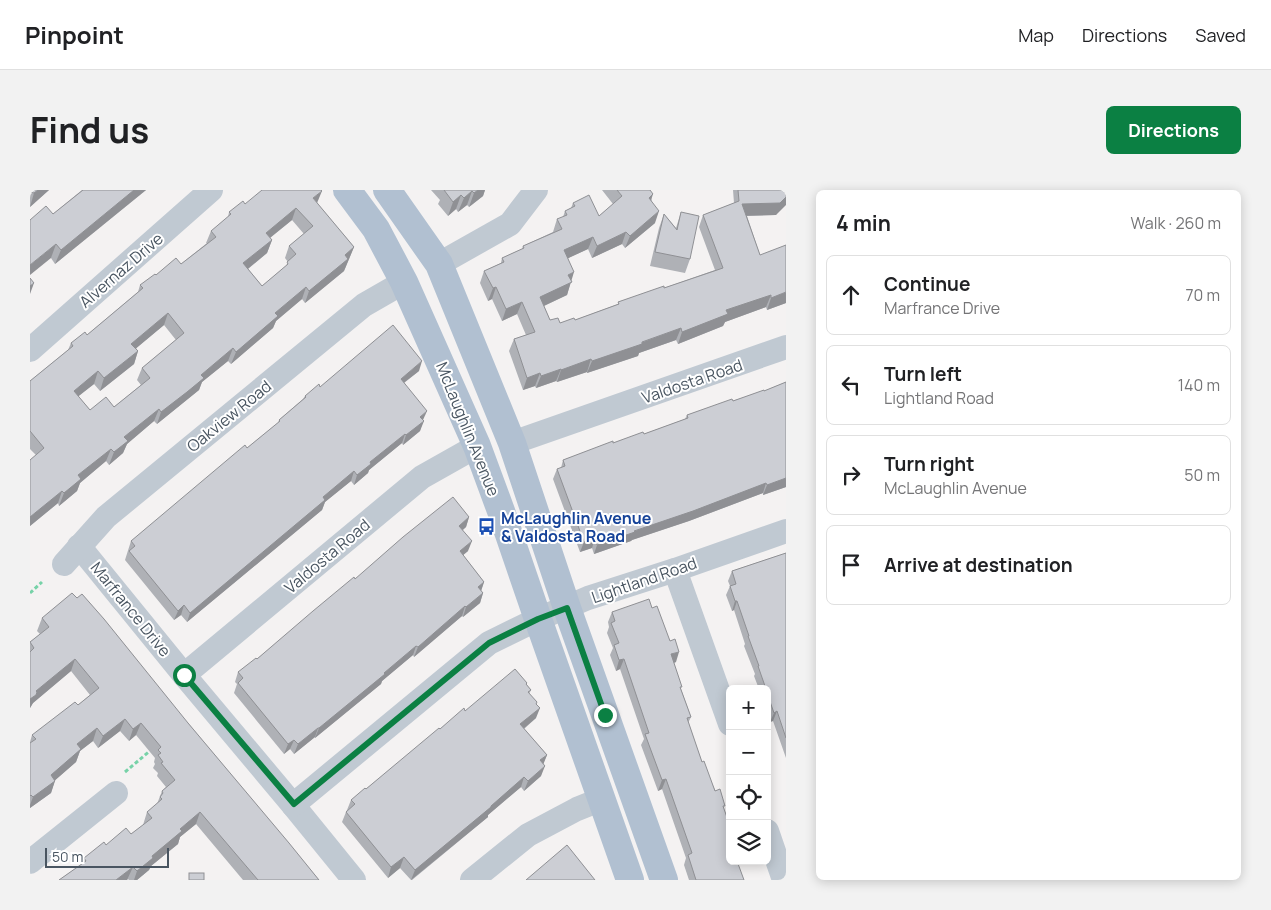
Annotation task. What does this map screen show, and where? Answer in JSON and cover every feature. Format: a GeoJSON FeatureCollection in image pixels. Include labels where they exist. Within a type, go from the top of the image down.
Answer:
{"type":"FeatureCollection","features":[{"type":"Feature","properties":{"kind":"main road","name":"McLaughlin Avenue"},"geometry":{"type":"LineString","coordinates":[[347,190],[376,229],[404,282],[477,446],[630,880]]}},
{"type":"Feature","properties":{"kind":"main road","name":"McLaughlin Avenue"},"geometry":{"type":"LineString","coordinates":[[387,190],[439,264],[512,443],[567,608],[664,880]]}},
{"type":"Feature","properties":{"kind":"street","name":"Alvernaz Drive"},"geometry":{"type":"LineString","coordinates":[[30,350],[211,190]]}},
{"type":"Feature","properties":{"kind":"street"},"geometry":{"type":"LineString","coordinates":[[439,264],[510,224],[536,190]]}},
{"type":"Feature","properties":{"kind":"street","name":"Oakview Road"},"geometry":{"type":"LineString","coordinates":[[64,564],[106,517],[364,305],[404,282]]}},
{"type":"Feature","properties":{"kind":"street","name":"Valdosta Road"},"geometry":{"type":"LineString","coordinates":[[512,443],[786,348]]}},
{"type":"Feature","properties":{"kind":"street","name":"Valdosta Road"},"geometry":{"type":"LineString","coordinates":[[184,675],[422,477],[477,446]]}},
{"type":"Feature","properties":{"kind":"street","name":"Lightland Road"},"geometry":{"type":"LineString","coordinates":[[294,804],[489,643],[538,619],[588,598],[786,531]]}},
{"type":"Feature","properties":{"kind":"street","name":"Marfrance Drive"},"geometry":{"type":"LineString","coordinates":[[80,546],[184,675],[294,804],[354,880]]}},
{"type":"Feature","properties":{"kind":"street"},"geometry":{"type":"LineString","coordinates":[[675,570],[726,713]]}},
{"type":"Feature","properties":{"kind":"street"},"geometry":{"type":"LineString","coordinates":[[30,862],[120,782]]}},
{"type":"Feature","properties":{"kind":"street"},"geometry":{"type":"LineString","coordinates":[[472,880],[528,835],[577,809],[602,799]]}},
{"type":"Feature","properties":{"kind":"street"},"geometry":{"type":"LineString","coordinates":[[771,843],[784,880]]}},
{"type":"Feature","properties":{"kind":"path"},"geometry":{"type":"LineString","coordinates":[[30,593],[42,582]]}},
{"type":"Feature","properties":{"kind":"path"},"geometry":{"type":"LineString","coordinates":[[120,782],[155,747]]}},
{"type":"Feature","properties":{"kind":"building"},"geometry":{"type":"Polygon","coordinates":[[[30,190],[38,190],[34,193],[30,192],[30,190]]]}},
{"type":"Feature","properties":{"kind":"building"},"geometry":{"type":"Polygon","coordinates":[[[83,190],[134,190],[61,250],[56,244],[30,265],[30,220],[46,206],[53,214],[83,190]]]}},
{"type":"Feature","properties":{"kind":"building"},"geometry":{"type":"Polygon","coordinates":[[[262,190],[321,190],[313,198],[354,247],[345,255],[348,259],[309,291],[306,287],[275,313],[278,316],[236,352],[233,348],[201,375],[204,378],[161,412],[159,409],[124,437],[128,441],[114,452],[111,449],[78,475],[81,479],[64,493],[62,491],[30,517],[30,460],[44,448],[30,431],[30,381],[73,346],[71,343],[85,332],[87,335],[143,288],[140,285],[156,275],[176,258],[181,264],[216,237],[211,231],[231,214],[229,212],[243,201],[245,204],[262,190]],[[296,208],[266,233],[272,240],[243,263],[262,286],[288,264],[287,262],[296,254],[289,246],[313,226],[296,208]],[[168,313],[131,344],[138,351],[104,378],[98,371],[74,391],[90,410],[106,397],[114,407],[150,378],[142,368],[184,333],[168,313]]]}},
{"type":"Feature","properties":{"kind":"building"},"geometry":{"type":"Polygon","coordinates":[[[444,190],[478,190],[474,193],[472,191],[464,198],[461,195],[453,202],[444,190]]]}},
{"type":"Feature","properties":{"kind":"building"},"geometry":{"type":"Polygon","coordinates":[[[617,190],[650,190],[653,194],[649,198],[659,211],[630,236],[626,232],[597,246],[593,237],[564,250],[574,272],[568,275],[572,282],[540,297],[550,320],[558,318],[560,323],[574,318],[575,320],[619,304],[618,302],[723,268],[703,215],[739,201],[738,190],[786,190],[786,197],[780,203],[742,204],[760,255],[786,245],[786,292],[726,310],[728,314],[682,332],[681,328],[592,361],[591,359],[541,376],[540,373],[527,378],[514,339],[535,332],[522,302],[506,309],[496,287],[493,288],[484,271],[504,262],[502,258],[524,248],[523,246],[562,229],[557,219],[567,215],[565,211],[575,206],[573,203],[589,195],[599,216],[622,196],[617,190]]]}},
{"type":"Feature","properties":{"kind":"building"},"geometry":{"type":"Polygon","coordinates":[[[681,212],[699,216],[690,259],[655,252],[664,214],[677,230],[681,212]]]}},
{"type":"Feature","properties":{"kind":"building"},"geometry":{"type":"Polygon","coordinates":[[[30,278],[34,283],[30,286],[30,278]]]}},
{"type":"Feature","properties":{"kind":"building"},"geometry":{"type":"Polygon","coordinates":[[[393,325],[422,361],[401,379],[427,411],[420,417],[424,421],[370,462],[371,464],[357,475],[354,471],[323,497],[325,500],[190,613],[184,605],[178,611],[129,551],[135,546],[131,541],[245,445],[247,448],[280,421],[319,384],[320,387],[393,325]]]}},
{"type":"Feature","properties":{"kind":"building"},"geometry":{"type":"Polygon","coordinates":[[[786,382],[786,478],[767,485],[766,483],[597,545],[595,538],[584,542],[557,469],[565,466],[563,460],[613,441],[613,443],[643,432],[644,434],[688,418],[687,415],[732,399],[733,401],[764,391],[786,382]]]}},
{"type":"Feature","properties":{"kind":"building"},"geometry":{"type":"Polygon","coordinates":[[[453,497],[469,517],[459,526],[472,541],[460,551],[484,582],[478,587],[483,593],[465,606],[418,647],[416,646],[319,728],[298,744],[294,740],[288,744],[238,683],[243,678],[238,672],[257,659],[453,497]]]}},
{"type":"Feature","properties":{"kind":"building"},"geometry":{"type":"Polygon","coordinates":[[[786,553],[786,738],[777,711],[774,713],[771,704],[771,685],[765,685],[737,601],[735,601],[730,586],[736,584],[732,571],[786,553]]]}},
{"type":"Feature","properties":{"kind":"building"},"geometry":{"type":"Polygon","coordinates":[[[72,593],[77,598],[82,594],[104,619],[319,880],[258,880],[200,812],[180,829],[182,831],[137,871],[133,867],[116,880],[59,880],[86,861],[84,858],[104,842],[106,845],[126,828],[131,834],[152,818],[147,812],[162,799],[160,797],[163,793],[162,791],[175,780],[161,763],[163,762],[158,755],[161,753],[158,750],[161,747],[141,723],[133,729],[125,719],[103,736],[97,728],[77,744],[81,749],[51,775],[55,781],[33,797],[30,796],[30,743],[36,739],[32,735],[75,702],[78,705],[99,688],[75,659],[36,691],[36,695],[30,699],[30,652],[34,648],[30,642],[49,627],[42,618],[72,593]]]}},
{"type":"Feature","properties":{"kind":"building"},"geometry":{"type":"Polygon","coordinates":[[[649,599],[652,608],[657,606],[670,641],[675,639],[679,652],[671,654],[691,717],[687,718],[702,762],[704,761],[715,791],[720,789],[725,806],[723,806],[726,815],[726,865],[738,865],[744,880],[696,880],[688,855],[692,853],[666,779],[662,780],[645,734],[649,733],[624,659],[619,660],[614,645],[619,643],[611,623],[615,621],[612,612],[649,599]]]}},
{"type":"Feature","properties":{"kind":"building"},"geometry":{"type":"Polygon","coordinates":[[[515,669],[527,683],[531,690],[528,692],[540,708],[520,724],[547,755],[540,760],[545,766],[528,781],[524,777],[415,870],[404,857],[391,867],[346,812],[355,804],[351,800],[464,708],[465,711],[515,669]]]}},
{"type":"Feature","properties":{"kind":"building"},"geometry":{"type":"Polygon","coordinates":[[[567,845],[595,880],[526,880],[567,845]]]}},
{"type":"Feature","properties":{"kind":"building"},"geometry":{"type":"Polygon","coordinates":[[[189,873],[204,873],[204,880],[189,880],[189,873]]]}},
{"type":"Feature","properties":{"kind":"place","name":"McLaughlin Avenue & Valdosta Road"},"geometry":{"type":"Point","coordinates":[487,527]}},
{"type":"Feature","properties":{"kind":"route"},"geometry":{"type":"LineString","coordinates":[[184,675],[294,804],[489,643],[538,619],[567,608],[605,715]]}}]}
